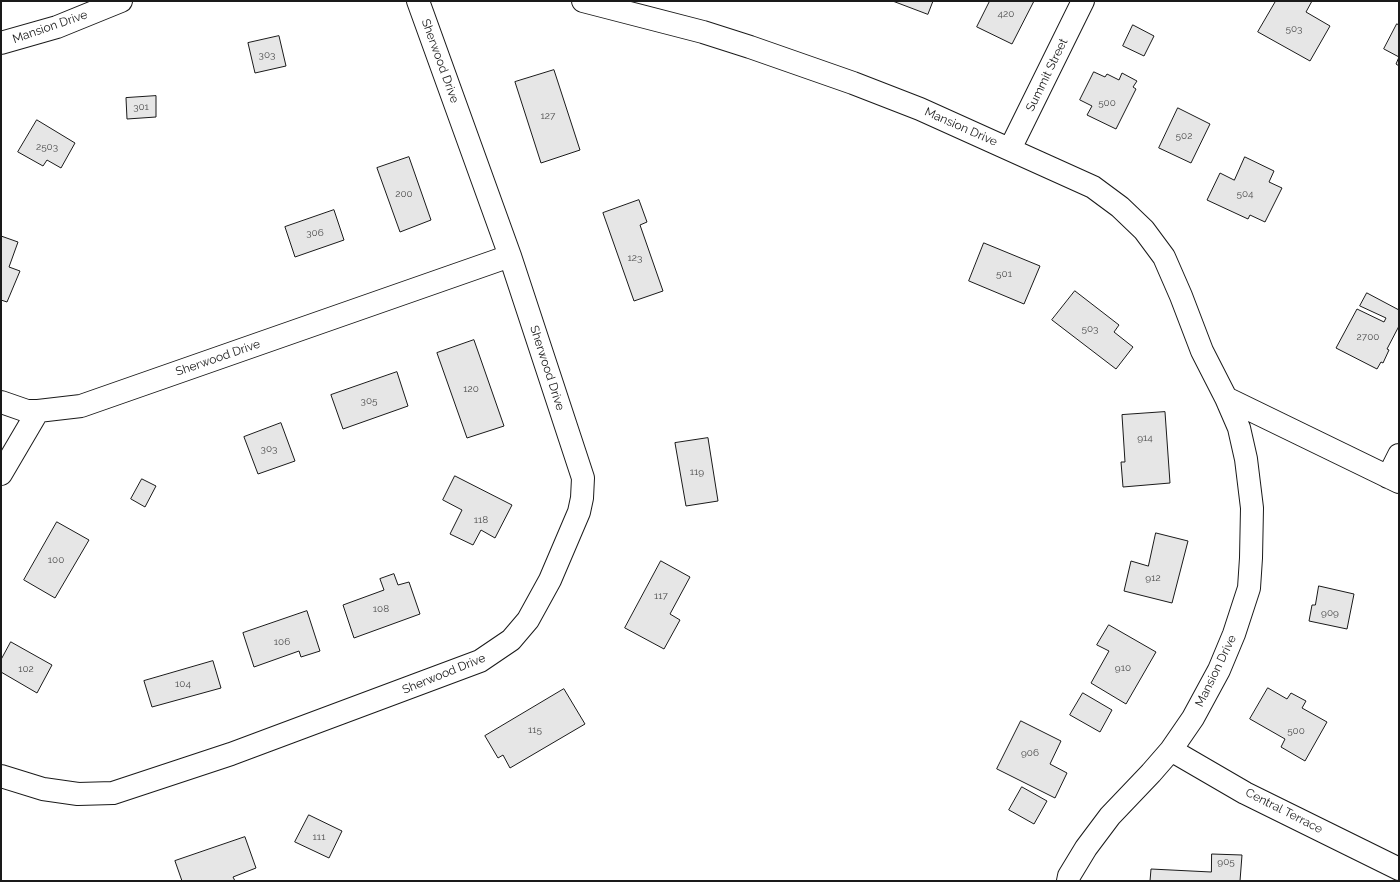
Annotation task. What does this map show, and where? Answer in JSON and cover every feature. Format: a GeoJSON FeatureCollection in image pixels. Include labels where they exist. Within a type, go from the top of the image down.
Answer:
{"type":"FeatureCollection","features":[{"type":"Feature","properties":{"kind":"street","name":"Mansion Drive"},"geometry":{"type":"LineString","coordinates":[[1,43],[57,27],[121,1]]}},
{"type":"Feature","properties":{"kind":"street","name":"Sherwood Drive"},"geometry":{"type":"LineString","coordinates":[[1,776],[43,789],[78,794],[113,792],[231,754],[480,661],[511,640],[528,620],[550,580],[579,512],[582,498],[583,478],[510,256],[418,1]]}},
{"type":"Feature","properties":{"kind":"street","name":"Mansion Drive"},"geometry":{"type":"LineString","coordinates":[[583,1],[703,32],[770,53],[854,83],[920,109],[1093,187],[1120,206],[1144,230],[1164,257],[1202,351],[1226,398],[1239,428],[1246,459],[1252,508],[1249,588],[1234,634],[1219,670],[1193,718],[1171,750],[1110,816],[1086,848],[1069,876],[1068,881]]}},
{"type":"Feature","properties":{"kind":"street","name":"Summit Street"},"geometry":{"type":"LineString","coordinates":[[1010,149],[1083,1]]}},
{"type":"Feature","properties":{"kind":"street","name":"Sherwood Drive"},"geometry":{"type":"LineString","coordinates":[[1,402],[27,411],[80,406],[510,256]]}},
{"type":"Feature","properties":{"kind":"street"},"geometry":{"type":"LineString","coordinates":[[1226,398],[1393,479],[1399,455]]}},
{"type":"Feature","properties":{"kind":"street"},"geometry":{"type":"LineString","coordinates":[[1,474],[38,411]]}},
{"type":"Feature","properties":{"kind":"street","name":"Central Terrace"},"geometry":{"type":"LineString","coordinates":[[1171,750],[1245,793],[1399,869]]}},
{"type":"Feature","properties":{"kind":"building"},"geometry":{"type":"Polygon","coordinates":[[[893,1],[933,1],[928,14],[893,1]]]}},
{"type":"Feature","properties":{"kind":"building"},"geometry":{"type":"Polygon","coordinates":[[[990,1],[1034,1],[1012,44],[977,27],[990,1]]]}},
{"type":"Feature","properties":{"kind":"building"},"geometry":{"type":"Polygon","coordinates":[[[1276,1],[1312,1],[1306,12],[1330,26],[1310,61],[1258,32],[1276,1]]]}},
{"type":"Feature","properties":{"kind":"building"},"geometry":{"type":"Polygon","coordinates":[[[1397,24],[1399,25],[1399,57],[1384,49],[1397,24]]]}},
{"type":"Feature","properties":{"kind":"building"},"geometry":{"type":"Polygon","coordinates":[[[1133,25],[1154,36],[1144,56],[1123,46],[1133,25]]]}},
{"type":"Feature","properties":{"kind":"building"},"geometry":{"type":"Polygon","coordinates":[[[279,36],[286,66],[255,73],[248,43],[279,36]]]}},
{"type":"Feature","properties":{"kind":"building"},"geometry":{"type":"Polygon","coordinates":[[[1399,57],[1399,66],[1396,64],[1399,57]]]}},
{"type":"Feature","properties":{"kind":"building"},"geometry":{"type":"Polygon","coordinates":[[[554,70],[580,150],[541,163],[515,82],[554,70]]]}},
{"type":"Feature","properties":{"kind":"building"},"geometry":{"type":"Polygon","coordinates":[[[1094,72],[1105,77],[1107,74],[1119,80],[1122,73],[1137,81],[1133,87],[1136,89],[1116,129],[1087,115],[1092,106],[1080,100],[1094,72]]]}},
{"type":"Feature","properties":{"kind":"building"},"geometry":{"type":"Polygon","coordinates":[[[156,96],[156,117],[127,119],[126,98],[156,96]]]}},
{"type":"Feature","properties":{"kind":"building"},"geometry":{"type":"Polygon","coordinates":[[[1178,108],[1210,124],[1191,163],[1159,148],[1178,108]]]}},
{"type":"Feature","properties":{"kind":"building"},"geometry":{"type":"Polygon","coordinates":[[[37,120],[75,143],[61,168],[47,160],[43,166],[18,152],[37,120]]]}},
{"type":"Feature","properties":{"kind":"building"},"geometry":{"type":"Polygon","coordinates":[[[409,157],[431,220],[400,232],[377,168],[409,157]]]}},
{"type":"Feature","properties":{"kind":"building"},"geometry":{"type":"Polygon","coordinates":[[[1245,157],[1274,171],[1269,182],[1282,188],[1265,222],[1250,215],[1248,219],[1207,200],[1220,173],[1234,180],[1245,157]]]}},
{"type":"Feature","properties":{"kind":"building"},"geometry":{"type":"Polygon","coordinates":[[[639,200],[647,222],[640,225],[663,291],[634,301],[603,213],[639,200]]]}},
{"type":"Feature","properties":{"kind":"building"},"geometry":{"type":"Polygon","coordinates":[[[334,210],[344,240],[295,257],[285,227],[334,210]]]}},
{"type":"Feature","properties":{"kind":"building"},"geometry":{"type":"Polygon","coordinates":[[[1,236],[18,242],[9,267],[20,271],[7,302],[1,300],[1,236]]]}},
{"type":"Feature","properties":{"kind":"building"},"geometry":{"type":"Polygon","coordinates":[[[984,243],[1040,266],[1024,304],[969,281],[984,243]]]}},
{"type":"Feature","properties":{"kind":"building"},"geometry":{"type":"Polygon","coordinates":[[[1075,291],[1119,325],[1114,332],[1133,347],[1116,369],[1052,320],[1075,291]]]}},
{"type":"Feature","properties":{"kind":"building"},"geometry":{"type":"Polygon","coordinates":[[[1367,293],[1399,310],[1399,326],[1387,349],[1389,350],[1383,363],[1381,362],[1377,369],[1336,348],[1357,309],[1384,322],[1386,318],[1360,306],[1367,293]]]}},
{"type":"Feature","properties":{"kind":"building"},"geometry":{"type":"Polygon","coordinates":[[[474,340],[504,426],[467,438],[437,353],[474,340]]]}},
{"type":"Feature","properties":{"kind":"building"},"geometry":{"type":"Polygon","coordinates":[[[397,372],[408,406],[343,429],[331,395],[397,372]]]}},
{"type":"Feature","properties":{"kind":"building"},"geometry":{"type":"Polygon","coordinates":[[[1165,412],[1170,483],[1123,487],[1121,462],[1125,462],[1122,415],[1165,412]]]}},
{"type":"Feature","properties":{"kind":"building"},"geometry":{"type":"Polygon","coordinates":[[[281,423],[295,461],[258,474],[244,437],[281,423]]]}},
{"type":"Feature","properties":{"kind":"building"},"geometry":{"type":"Polygon","coordinates":[[[708,438],[718,501],[686,506],[675,443],[708,438]]]}},
{"type":"Feature","properties":{"kind":"building"},"geometry":{"type":"Polygon","coordinates":[[[455,476],[512,505],[495,538],[481,530],[473,545],[450,534],[462,510],[443,500],[455,476]]]}},
{"type":"Feature","properties":{"kind":"building"},"geometry":{"type":"Polygon","coordinates":[[[142,479],[156,486],[145,507],[131,499],[142,479]]]}},
{"type":"Feature","properties":{"kind":"building"},"geometry":{"type":"Polygon","coordinates":[[[57,522],[89,540],[55,598],[24,580],[57,522]]]}},
{"type":"Feature","properties":{"kind":"building"},"geometry":{"type":"Polygon","coordinates":[[[1156,533],[1188,541],[1172,603],[1124,591],[1131,561],[1148,566],[1156,533]]]}},
{"type":"Feature","properties":{"kind":"building"},"geometry":{"type":"Polygon","coordinates":[[[661,561],[690,577],[670,614],[680,620],[664,649],[625,628],[661,561]]]}},
{"type":"Feature","properties":{"kind":"building"},"geometry":{"type":"Polygon","coordinates":[[[394,574],[398,585],[409,582],[420,614],[354,638],[343,605],[384,590],[380,579],[394,574]]]}},
{"type":"Feature","properties":{"kind":"building"},"geometry":{"type":"Polygon","coordinates":[[[1319,586],[1354,594],[1347,629],[1309,621],[1312,605],[1315,605],[1319,586]]]}},
{"type":"Feature","properties":{"kind":"building"},"geometry":{"type":"Polygon","coordinates":[[[307,611],[320,651],[301,657],[299,651],[254,667],[243,633],[307,611]]]}},
{"type":"Feature","properties":{"kind":"building"},"geometry":{"type":"Polygon","coordinates":[[[1109,625],[1156,652],[1126,704],[1091,683],[1109,651],[1097,645],[1109,625]]]}},
{"type":"Feature","properties":{"kind":"building"},"geometry":{"type":"Polygon","coordinates":[[[11,642],[52,665],[37,693],[1,672],[1,660],[11,642]]]}},
{"type":"Feature","properties":{"kind":"building"},"geometry":{"type":"Polygon","coordinates":[[[213,661],[221,688],[152,707],[144,681],[213,661]]]}},
{"type":"Feature","properties":{"kind":"building"},"geometry":{"type":"Polygon","coordinates":[[[1268,688],[1287,699],[1291,693],[1306,701],[1302,708],[1327,722],[1305,761],[1281,747],[1285,739],[1250,719],[1268,688]]]}},
{"type":"Feature","properties":{"kind":"building"},"geometry":{"type":"Polygon","coordinates":[[[564,689],[585,724],[510,768],[503,755],[498,758],[485,736],[564,689]]]}},
{"type":"Feature","properties":{"kind":"building"},"geometry":{"type":"Polygon","coordinates":[[[1083,693],[1112,710],[1100,732],[1070,715],[1083,693]]]}},
{"type":"Feature","properties":{"kind":"building"},"geometry":{"type":"Polygon","coordinates":[[[1021,721],[1061,741],[1050,764],[1067,773],[1055,798],[997,769],[1021,721]]]}},
{"type":"Feature","properties":{"kind":"building"},"geometry":{"type":"Polygon","coordinates":[[[1022,787],[1047,801],[1034,824],[1009,810],[1022,787]]]}},
{"type":"Feature","properties":{"kind":"building"},"geometry":{"type":"Polygon","coordinates":[[[309,815],[342,831],[329,858],[295,842],[309,815]]]}},
{"type":"Feature","properties":{"kind":"building"},"geometry":{"type":"Polygon","coordinates":[[[245,837],[256,868],[233,877],[235,881],[182,881],[175,861],[245,837]]]}},
{"type":"Feature","properties":{"kind":"building"},"geometry":{"type":"Polygon","coordinates":[[[1212,854],[1242,855],[1240,881],[1150,881],[1151,869],[1211,872],[1212,854]]]}}]}
